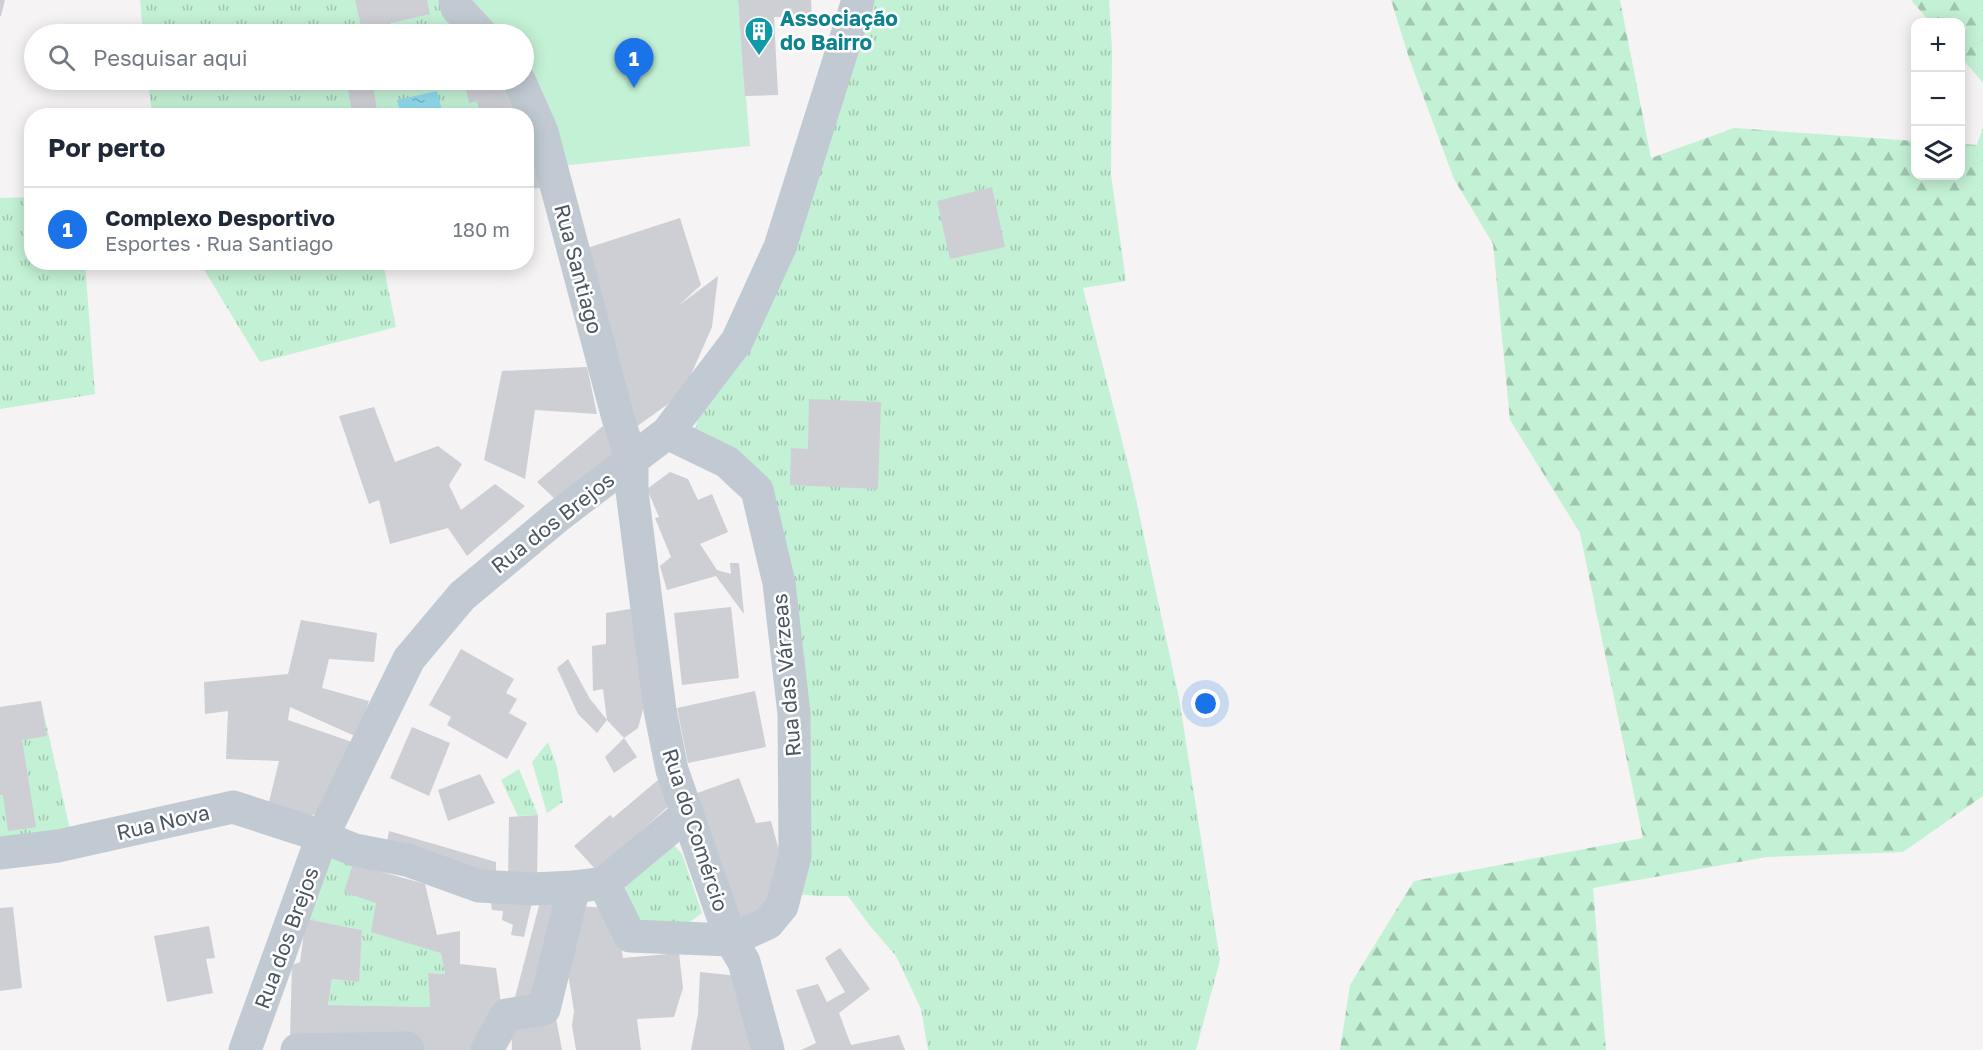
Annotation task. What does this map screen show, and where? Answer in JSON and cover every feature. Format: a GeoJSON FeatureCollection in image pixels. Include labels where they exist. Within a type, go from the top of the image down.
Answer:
{"type":"FeatureCollection","features":[{"type":"Feature","properties":{"kind":"street"},"geometry":{"type":"LineString","coordinates":[[455,0],[457,8],[472,24]]}},
{"type":"Feature","properties":{"kind":"street","name":"Rua dos Brejos"},"geometry":{"type":"LineString","coordinates":[[245,1050],[322,837],[409,659],[462,596],[558,516],[667,433],[736,341],[780,247],[858,0]]}},
{"type":"Feature","properties":{"kind":"street","name":"Rua Santiago"},"geometry":{"type":"LineString","coordinates":[[523,90],[531,108]]}},
{"type":"Feature","properties":{"kind":"street","name":"Rua Santiago"},"geometry":{"type":"LineString","coordinates":[[534,114],[542,132],[618,418],[632,460]]}},
{"type":"Feature","properties":{"kind":"street","name":"Rua das Várzeas"},"geometry":{"type":"LineString","coordinates":[[667,433],[727,462],[757,490],[779,583],[794,714],[795,856],[782,906],[768,923],[731,940]]}},
{"type":"Feature","properties":{"kind":"street","name":"Rua do Comércio"},"geometry":{"type":"LineString","coordinates":[[632,460],[632,491],[660,710],[672,770],[731,940],[744,962],[768,1050]]}},
{"type":"Feature","properties":{"kind":"street","name":"Rua Nova"},"geometry":{"type":"LineString","coordinates":[[0,853],[58,846],[233,807],[307,831],[355,850],[407,860],[479,886],[532,889],[589,885]]}},
{"type":"Feature","properties":{"kind":"street"},"geometry":{"type":"LineString","coordinates":[[487,1050],[506,1015],[544,1009],[589,885],[687,814]]}},
{"type":"Feature","properties":{"kind":"street"},"geometry":{"type":"LineString","coordinates":[[589,885],[630,936],[731,940]]}},
{"type":"Feature","properties":{"kind":"street"},"geometry":{"type":"LineString","coordinates":[[297,1050],[406,1048],[408,1050]]}},
{"type":"Feature","properties":{"kind":"green space"},"geometry":{"type":"Polygon","coordinates":[[[140,0],[455,0],[473,24],[142,24],[140,0]]]}},
{"type":"Feature","properties":{"kind":"green space"},"geometry":{"type":"Polygon","coordinates":[[[455,0],[738,0],[750,146],[541,168],[534,132],[534,108],[529,108],[526,90],[534,90],[534,24],[473,24],[455,0]]]}},
{"type":"Feature","properties":{"kind":"green space"},"geometry":{"type":"Polygon","coordinates":[[[869,0],[1109,0],[1112,49],[1111,175],[1126,281],[1083,288],[1130,472],[1179,698],[1220,960],[1196,1050],[928,1050],[921,1009],[896,956],[848,896],[786,893],[795,856],[757,490],[695,430],[699,414],[869,0]]]}},
{"type":"Feature","properties":{"kind":"green space"},"geometry":{"type":"Polygon","coordinates":[[[1391,0],[1620,0],[1651,158],[1734,128],[1911,141],[1911,180],[1965,180],[1965,144],[1977,145],[1983,127],[1983,796],[1903,852],[1767,857],[1593,888],[1606,1050],[1340,1050],[1350,985],[1414,881],[1643,838],[1580,533],[1510,420],[1493,244],[1454,179],[1409,58],[1391,0]]]}},
{"type":"Feature","properties":{"kind":"green space"},"geometry":{"type":"Polygon","coordinates":[[[1911,0],[1983,0],[1983,83],[1965,62],[1965,18],[1927,18],[1911,0]]]}},
{"type":"Feature","properties":{"kind":"green space"},"geometry":{"type":"Polygon","coordinates":[[[149,90],[522,90],[526,108],[151,108],[149,90]]]}},
{"type":"Feature","properties":{"kind":"green space"},"geometry":{"type":"Polygon","coordinates":[[[534,140],[541,168],[534,168],[534,140]]]}},
{"type":"Feature","properties":{"kind":"green space"},"geometry":{"type":"Polygon","coordinates":[[[24,197],[24,270],[86,270],[95,394],[0,409],[0,198],[24,197]]]}},
{"type":"Feature","properties":{"kind":"green space"},"geometry":{"type":"Polygon","coordinates":[[[204,270],[384,270],[396,327],[260,362],[204,270]]]}},
{"type":"Feature","properties":{"kind":"green space"},"geometry":{"type":"Polygon","coordinates":[[[41,701],[73,843],[0,853],[0,707],[41,701]]]}},
{"type":"Feature","properties":{"kind":"green space"},"geometry":{"type":"Polygon","coordinates":[[[548,742],[557,767],[563,802],[547,813],[532,762],[548,742]]]}},
{"type":"Feature","properties":{"kind":"green space"},"geometry":{"type":"Polygon","coordinates":[[[519,769],[538,815],[518,816],[501,780],[519,769]]]}},
{"type":"Feature","properties":{"kind":"green space"},"geometry":{"type":"Polygon","coordinates":[[[672,843],[682,854],[702,913],[690,922],[640,925],[622,879],[672,843]]]}},
{"type":"Feature","properties":{"kind":"green space"},"geometry":{"type":"Polygon","coordinates":[[[317,854],[353,864],[377,899],[441,953],[445,974],[428,973],[430,1007],[328,1005],[332,979],[358,982],[362,930],[306,919],[317,854]]]}},
{"type":"Feature","properties":{"kind":"water"},"geometry":{"type":"Polygon","coordinates":[[[437,91],[441,108],[399,108],[397,100],[437,91]]]}},
{"type":"Feature","properties":{"kind":"building"},"geometry":{"type":"Polygon","coordinates":[[[0,0],[5,0],[1,16],[0,16],[0,0]]]}},
{"type":"Feature","properties":{"kind":"building"},"geometry":{"type":"Polygon","coordinates":[[[355,0],[427,0],[430,14],[388,24],[361,24],[355,0]]]}},
{"type":"Feature","properties":{"kind":"building","name":"Associação do Bairro"},"geometry":{"type":"Polygon","coordinates":[[[738,0],[811,0],[812,16],[774,17],[778,95],[745,96],[738,0]]]}},
{"type":"Feature","properties":{"kind":"building"},"geometry":{"type":"Polygon","coordinates":[[[348,90],[374,90],[377,108],[351,108],[348,90]]]}},
{"type":"Feature","properties":{"kind":"building"},"geometry":{"type":"Polygon","coordinates":[[[466,90],[521,90],[524,108],[478,108],[477,101],[469,103],[466,90]]]}},
{"type":"Feature","properties":{"kind":"building"},"geometry":{"type":"Polygon","coordinates":[[[534,168],[541,168],[542,188],[534,188],[534,168]]]}},
{"type":"Feature","properties":{"kind":"building"},"geometry":{"type":"Polygon","coordinates":[[[992,187],[1005,247],[950,259],[937,201],[992,187]]]}},
{"type":"Feature","properties":{"kind":"building"},"geometry":{"type":"Polygon","coordinates":[[[680,218],[701,285],[678,306],[718,276],[712,327],[685,388],[668,404],[636,427],[581,250],[680,218]]]}},
{"type":"Feature","properties":{"kind":"building"},"geometry":{"type":"Polygon","coordinates":[[[587,367],[597,414],[535,410],[525,479],[484,460],[502,371],[587,367]]]}},
{"type":"Feature","properties":{"kind":"building"},"geometry":{"type":"Polygon","coordinates":[[[809,399],[881,402],[878,489],[790,485],[791,448],[808,449],[809,399]]]}},
{"type":"Feature","properties":{"kind":"building"},"geometry":{"type":"Polygon","coordinates":[[[374,407],[395,462],[438,446],[462,464],[449,485],[461,510],[495,484],[525,506],[467,556],[448,528],[390,544],[379,500],[369,504],[339,416],[374,407]]]}},
{"type":"Feature","properties":{"kind":"building"},"geometry":{"type":"Polygon","coordinates":[[[603,426],[615,453],[555,499],[537,482],[603,426]]]}},
{"type":"Feature","properties":{"kind":"building"},"geometry":{"type":"Polygon","coordinates":[[[670,472],[688,479],[698,500],[712,494],[728,532],[700,544],[717,570],[731,574],[730,563],[739,563],[744,614],[716,576],[667,590],[660,566],[671,557],[655,518],[659,517],[647,489],[670,472]]]}},
{"type":"Feature","properties":{"kind":"building"},"geometry":{"type":"Polygon","coordinates":[[[731,607],[739,678],[682,685],[674,613],[731,607]]]}},
{"type":"Feature","properties":{"kind":"building"},"geometry":{"type":"Polygon","coordinates":[[[636,608],[644,706],[638,728],[624,738],[607,720],[603,689],[593,691],[592,646],[606,644],[606,613],[636,608]]]}},
{"type":"Feature","properties":{"kind":"building"},"geometry":{"type":"Polygon","coordinates":[[[301,620],[377,633],[374,662],[329,659],[322,688],[369,701],[357,737],[290,707],[288,720],[355,743],[325,812],[308,816],[269,802],[279,761],[226,759],[228,711],[205,714],[204,682],[288,674],[301,620]]]}},
{"type":"Feature","properties":{"kind":"building"},"geometry":{"type":"Polygon","coordinates":[[[461,649],[514,679],[506,693],[517,699],[509,713],[527,723],[507,759],[447,725],[451,717],[429,705],[461,649]]]}},
{"type":"Feature","properties":{"kind":"building"},"geometry":{"type":"Polygon","coordinates":[[[568,659],[590,699],[607,720],[597,733],[578,714],[557,668],[568,659]]]}},
{"type":"Feature","properties":{"kind":"building"},"geometry":{"type":"Polygon","coordinates":[[[755,691],[766,747],[688,763],[677,708],[755,691]]]}},
{"type":"Feature","properties":{"kind":"building"},"geometry":{"type":"Polygon","coordinates":[[[41,701],[47,736],[22,740],[36,827],[8,831],[3,795],[0,795],[0,707],[41,701]]]}},
{"type":"Feature","properties":{"kind":"building"},"geometry":{"type":"Polygon","coordinates":[[[412,727],[450,743],[429,796],[390,778],[412,727]]]}},
{"type":"Feature","properties":{"kind":"building"},"geometry":{"type":"Polygon","coordinates":[[[624,738],[637,757],[614,773],[605,757],[624,738]]]}},
{"type":"Feature","properties":{"kind":"building"},"geometry":{"type":"Polygon","coordinates":[[[480,774],[495,803],[448,821],[438,790],[480,774]]]}},
{"type":"Feature","properties":{"kind":"building"},"geometry":{"type":"Polygon","coordinates":[[[739,778],[756,823],[771,821],[780,854],[778,899],[734,924],[689,796],[739,778]]]}},
{"type":"Feature","properties":{"kind":"building"},"geometry":{"type":"Polygon","coordinates":[[[658,780],[673,802],[597,871],[574,846],[610,815],[613,818],[658,780]]]}},
{"type":"Feature","properties":{"kind":"building"},"geometry":{"type":"Polygon","coordinates":[[[538,815],[537,881],[508,880],[509,817],[538,815]]]}},
{"type":"Feature","properties":{"kind":"building"},"geometry":{"type":"Polygon","coordinates":[[[389,831],[496,862],[496,881],[386,847],[389,831]]]}},
{"type":"Feature","properties":{"kind":"building"},"geometry":{"type":"Polygon","coordinates":[[[353,864],[425,884],[437,935],[460,931],[460,964],[496,968],[502,1010],[474,1050],[419,1050],[418,1036],[290,1039],[292,965],[300,962],[306,919],[362,930],[359,982],[332,979],[328,1005],[430,1007],[428,973],[445,974],[441,953],[371,932],[376,903],[344,892],[353,864]]]}},
{"type":"Feature","properties":{"kind":"building"},"geometry":{"type":"Polygon","coordinates":[[[490,896],[533,898],[524,937],[511,935],[513,925],[502,920],[503,911],[492,910],[490,896]]]}},
{"type":"Feature","properties":{"kind":"building"},"geometry":{"type":"Polygon","coordinates":[[[541,898],[565,902],[536,1009],[513,1005],[541,898]]]}},
{"type":"Feature","properties":{"kind":"building"},"geometry":{"type":"Polygon","coordinates":[[[572,906],[615,908],[623,958],[679,953],[683,988],[674,1017],[637,1019],[641,1050],[576,1050],[572,1026],[574,1011],[563,943],[572,906]]]}},
{"type":"Feature","properties":{"kind":"building"},"geometry":{"type":"Polygon","coordinates":[[[13,907],[22,988],[0,991],[0,908],[13,907]]]}},
{"type":"Feature","properties":{"kind":"building"},"geometry":{"type":"Polygon","coordinates":[[[209,926],[215,958],[206,959],[213,993],[167,1002],[154,936],[209,926]]]}},
{"type":"Feature","properties":{"kind":"building"},"geometry":{"type":"Polygon","coordinates":[[[840,948],[870,989],[839,1013],[851,1045],[899,1035],[905,1050],[801,1050],[816,1043],[796,990],[818,984],[827,1002],[845,992],[825,958],[840,948]]]}},
{"type":"Feature","properties":{"kind":"building"},"geometry":{"type":"Polygon","coordinates":[[[700,972],[739,976],[752,1050],[691,1050],[698,1014],[700,972]]]}},
{"type":"Feature","properties":{"kind":"building"},"geometry":{"type":"Polygon","coordinates":[[[555,1013],[562,1050],[512,1050],[511,1020],[555,1013]]]}},
{"type":"Feature","properties":{"kind":"place","name":"Associação do Bairro"},"geometry":{"type":"Point","coordinates":[759,56]}},
{"type":"Feature","properties":{"kind":"place","name":"Complexo Desportivo"},"geometry":{"type":"Point","coordinates":[634,88]}}]}
